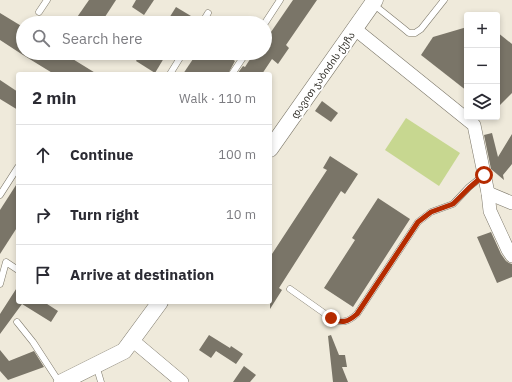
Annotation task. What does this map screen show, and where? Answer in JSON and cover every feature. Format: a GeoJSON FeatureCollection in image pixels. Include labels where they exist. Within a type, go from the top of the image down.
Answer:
{"type":"FeatureCollection","features":[{"type":"Feature","properties":{"kind":"street","name":"დავით ჯაბიძის ქუჩა"},"geometry":{"type":"LineString","coordinates":[[272,146],[374,2]]}},
{"type":"Feature","properties":{"kind":"street"},"geometry":{"type":"LineString","coordinates":[[355,29],[474,125],[488,193],[490,211],[512,256]]}},
{"type":"Feature","properties":{"kind":"street"},"geometry":{"type":"LineString","coordinates":[[488,193],[512,203]]}},
{"type":"Feature","properties":{"kind":"street"},"geometry":{"type":"LineString","coordinates":[[62,382],[124,351],[159,304]]}},
{"type":"Feature","properties":{"kind":"street"},"geometry":{"type":"LineString","coordinates":[[132,340],[182,382]]}},
{"type":"Feature","properties":{"kind":"lane"},"geometry":{"type":"LineString","coordinates":[[39,12],[47,0]]}},
{"type":"Feature","properties":{"kind":"lane"},"geometry":{"type":"LineString","coordinates":[[270,16],[280,0]]}},
{"type":"Feature","properties":{"kind":"lane"},"geometry":{"type":"LineString","coordinates":[[374,2],[406,31],[409,33],[415,33],[444,0]]}},
{"type":"Feature","properties":{"kind":"lane"},"geometry":{"type":"LineString","coordinates":[[171,72],[179,60]]}},
{"type":"Feature","properties":{"kind":"lane"},"geometry":{"type":"LineString","coordinates":[[233,72],[241,60]]}},
{"type":"Feature","properties":{"kind":"lane"},"geometry":{"type":"LineString","coordinates":[[0,195],[16,170]]}},
{"type":"Feature","properties":{"kind":"lane"},"geometry":{"type":"LineString","coordinates":[[290,289],[331,318],[339,322],[351,320],[357,314],[418,222],[431,212],[453,204],[484,175]]}},
{"type":"Feature","properties":{"kind":"lane"},"geometry":{"type":"LineString","coordinates":[[0,284],[3,260],[16,269]]}},
{"type":"Feature","properties":{"kind":"lane"},"geometry":{"type":"LineString","coordinates":[[17,322],[33,342],[59,382]]}},
{"type":"Feature","properties":{"kind":"lane"},"geometry":{"type":"LineString","coordinates":[[96,365],[101,382]]}},
{"type":"Feature","properties":{"kind":"green space"},"geometry":{"type":"Polygon","coordinates":[[[406,118],[460,153],[439,186],[385,150],[406,118]]]}},
{"type":"Feature","properties":{"kind":"building"},"geometry":{"type":"Polygon","coordinates":[[[89,0],[116,0],[106,16],[78,16],[89,0]]]}},
{"type":"Feature","properties":{"kind":"building"},"geometry":{"type":"Polygon","coordinates":[[[136,0],[154,0],[144,15],[132,7],[136,0]]]}},
{"type":"Feature","properties":{"kind":"building"},"geometry":{"type":"Polygon","coordinates":[[[293,0],[317,0],[286,45],[289,48],[278,64],[272,59],[272,31],[293,0]]]}},
{"type":"Feature","properties":{"kind":"building"},"geometry":{"type":"Polygon","coordinates":[[[176,7],[191,16],[170,16],[176,7]]]}},
{"type":"Feature","properties":{"kind":"building"},"geometry":{"type":"Polygon","coordinates":[[[0,13],[16,23],[16,50],[0,40],[0,13]]]}},
{"type":"Feature","properties":{"kind":"building"},"geometry":{"type":"Polygon","coordinates":[[[464,28],[464,89],[421,55],[433,37],[464,28]]]}},
{"type":"Feature","properties":{"kind":"building"},"geometry":{"type":"Polygon","coordinates":[[[500,34],[512,44],[512,93],[500,105],[500,34]]]}},
{"type":"Feature","properties":{"kind":"building"},"geometry":{"type":"Polygon","coordinates":[[[31,60],[74,60],[94,72],[51,72],[31,60]]]}},
{"type":"Feature","properties":{"kind":"building"},"geometry":{"type":"Polygon","coordinates":[[[137,60],[163,60],[156,72],[137,60]]]}},
{"type":"Feature","properties":{"kind":"building"},"geometry":{"type":"Polygon","coordinates":[[[192,60],[235,61],[229,72],[184,72],[192,60]]]}},
{"type":"Feature","properties":{"kind":"building"},"geometry":{"type":"Polygon","coordinates":[[[250,60],[271,60],[263,72],[238,72],[243,66],[245,67],[250,60]]]}},
{"type":"Feature","properties":{"kind":"building"},"geometry":{"type":"Polygon","coordinates":[[[0,80],[16,91],[16,109],[0,99],[0,80]]]}},
{"type":"Feature","properties":{"kind":"building"},"geometry":{"type":"Polygon","coordinates":[[[322,101],[338,113],[331,122],[315,111],[322,101]]]}},
{"type":"Feature","properties":{"kind":"building"},"geometry":{"type":"Polygon","coordinates":[[[492,133],[498,157],[512,134],[512,164],[503,175],[504,180],[491,169],[484,135],[492,133]]]}},
{"type":"Feature","properties":{"kind":"building"},"geometry":{"type":"Polygon","coordinates":[[[330,156],[358,174],[345,194],[341,191],[279,288],[282,290],[270,309],[270,304],[272,304],[272,254],[327,170],[323,168],[330,156]]]}},
{"type":"Feature","properties":{"kind":"building"},"geometry":{"type":"Polygon","coordinates":[[[16,185],[16,229],[0,254],[0,210],[16,185]]]}},
{"type":"Feature","properties":{"kind":"building"},"geometry":{"type":"Polygon","coordinates":[[[378,198],[410,219],[353,307],[324,288],[355,240],[352,238],[378,198]]]}},
{"type":"Feature","properties":{"kind":"building"},"geometry":{"type":"Polygon","coordinates":[[[491,232],[501,254],[506,261],[512,264],[512,277],[497,283],[477,237],[491,232]]]}},
{"type":"Feature","properties":{"kind":"building"},"geometry":{"type":"Polygon","coordinates":[[[16,289],[16,304],[22,304],[0,334],[0,314],[16,289]]]}},
{"type":"Feature","properties":{"kind":"building"},"geometry":{"type":"Polygon","coordinates":[[[22,304],[47,304],[58,311],[51,322],[22,304]]]}},
{"type":"Feature","properties":{"kind":"building"},"geometry":{"type":"Polygon","coordinates":[[[209,335],[243,354],[236,364],[216,351],[211,358],[199,350],[209,335]]]}},
{"type":"Feature","properties":{"kind":"building"},"geometry":{"type":"Polygon","coordinates":[[[331,335],[339,355],[345,355],[347,367],[342,367],[348,382],[333,382],[328,336],[331,335]]]}},
{"type":"Feature","properties":{"kind":"building"},"geometry":{"type":"Polygon","coordinates":[[[0,350],[9,361],[34,351],[44,367],[8,380],[0,371],[0,350]]]}},
{"type":"Feature","properties":{"kind":"building"},"geometry":{"type":"Polygon","coordinates":[[[244,366],[256,375],[250,382],[233,382],[244,366]]]}},
{"type":"Feature","properties":{"kind":"route"},"geometry":{"type":"LineString","coordinates":[[331,318],[339,322],[351,320],[357,314],[418,222],[431,212],[453,204],[484,175]]}}]}
